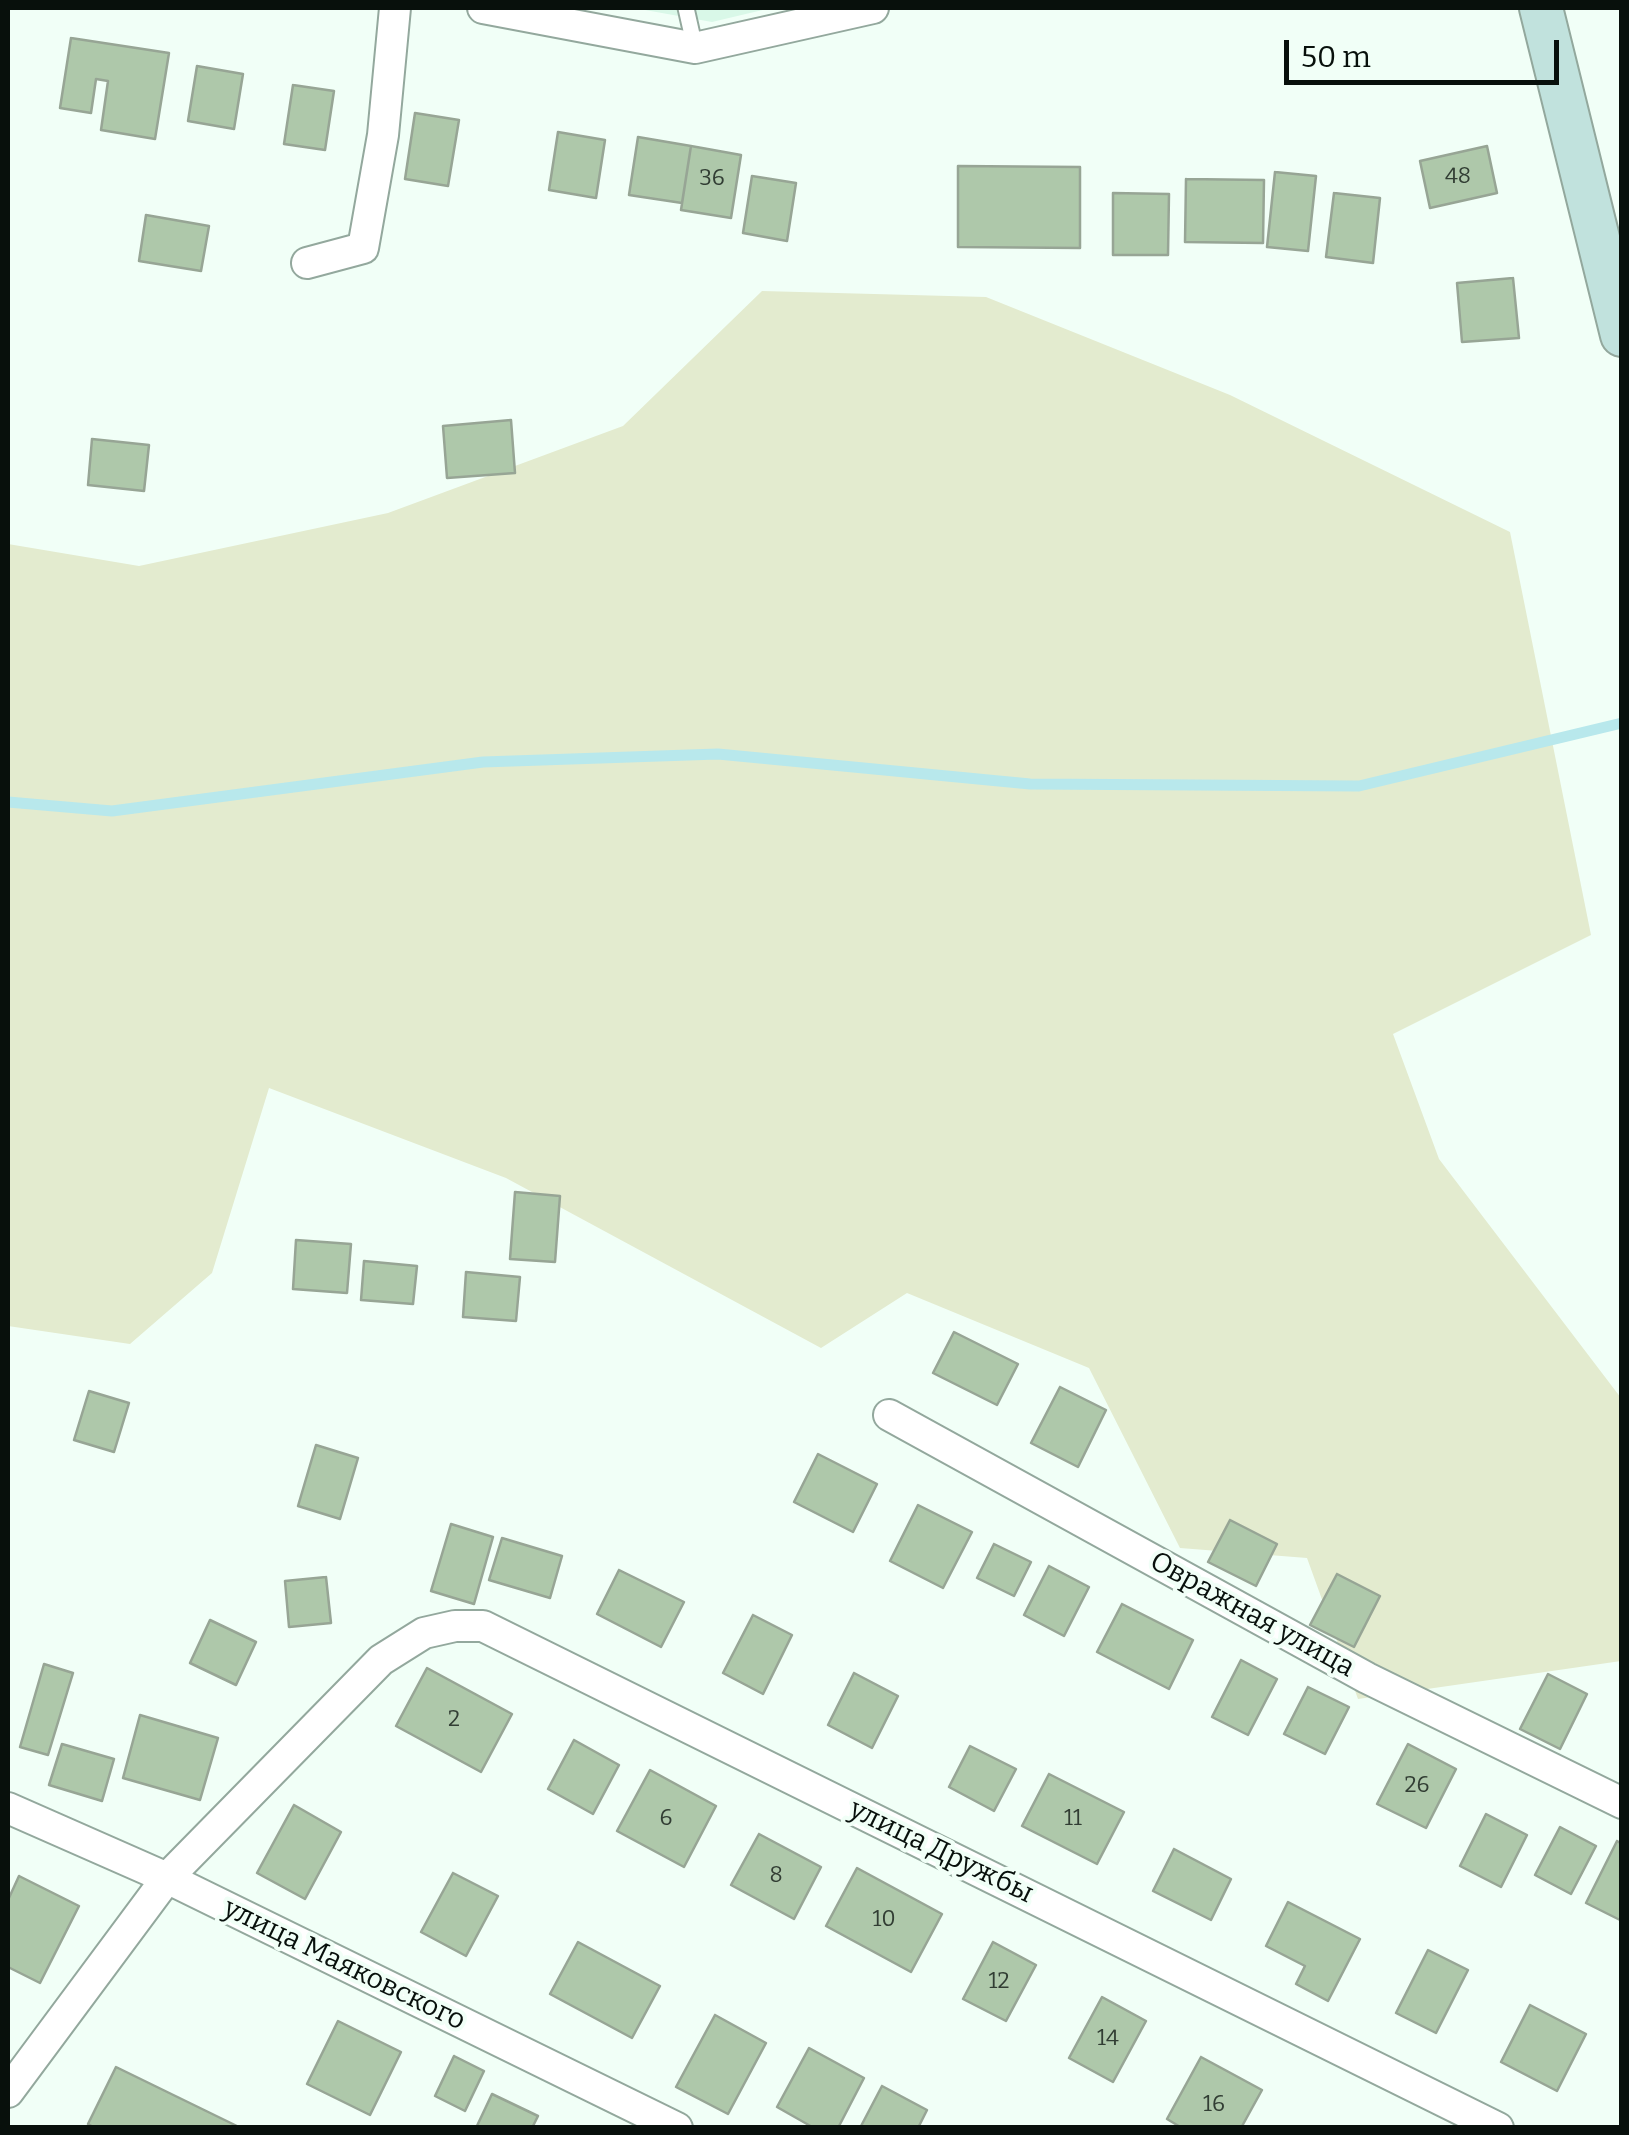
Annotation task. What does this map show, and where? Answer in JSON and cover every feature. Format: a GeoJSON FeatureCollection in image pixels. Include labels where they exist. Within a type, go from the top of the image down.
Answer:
{"type":"FeatureCollection","features":[{"type":"Feature","properties":{"kind":"main road"},"geometry":{"type":"LineString","coordinates":[[1541,8],[1622,336]]}},
{"type":"Feature","properties":{"kind":"street"},"geometry":{"type":"LineString","coordinates":[[307,263],[363,248],[383,134],[395,8]]}},
{"type":"Feature","properties":{"kind":"street"},"geometry":{"type":"LineString","coordinates":[[483,8],[695,48],[874,8]]}},
{"type":"Feature","properties":{"kind":"street","name":"Овражная улица"},"geometry":{"type":"LineString","coordinates":[[889,1416],[1367,1678],[1622,1803]]}},
{"type":"Feature","properties":{"kind":"street","name":"улица Дружбы"},"geometry":{"type":"LineString","coordinates":[[8,2092],[167,1878],[381,1660],[424,1633],[455,1626],[484,1626],[1498,2128]]}},
{"type":"Feature","properties":{"kind":"street","name":"улица Маяковского"},"geometry":{"type":"LineString","coordinates":[[8,1808],[167,1878],[678,2128]]}},
{"type":"Feature","properties":{"kind":"lane"},"geometry":{"type":"LineString","coordinates":[[686,8],[695,48]]}},
{"type":"Feature","properties":{"kind":"shaded area"},"geometry":{"type":"Polygon","coordinates":[[[634,8],[771,8],[712,22],[634,8]]]}},
{"type":"Feature","properties":{"kind":"shaded area"},"geometry":{"type":"Polygon","coordinates":[[[762,291],[986,297],[1230,395],[1510,532],[1591,935],[1393,1034],[1439,1159],[1621,1398],[1621,1661],[1358,1699],[1307,1558],[1180,1548],[1089,1368],[907,1293],[821,1348],[506,1178],[269,1088],[212,1273],[130,1344],[8,1326],[8,544],[139,566],[388,513],[623,426],[762,291]]]}},
{"type":"Feature","properties":{"kind":"building"},"geometry":{"type":"Polygon","coordinates":[[[71,38],[169,53],[155,139],[101,130],[108,81],[96,79],[91,113],[60,108],[71,38]]]}},
{"type":"Feature","properties":{"kind":"building"},"geometry":{"type":"Polygon","coordinates":[[[197,66],[243,74],[234,129],[188,121],[197,66]]]}},
{"type":"Feature","properties":{"kind":"building"},"geometry":{"type":"Polygon","coordinates":[[[293,85],[334,91],[325,150],[284,144],[293,85]]]}},
{"type":"Feature","properties":{"kind":"building"},"geometry":{"type":"Polygon","coordinates":[[[415,113],[459,120],[448,186],[405,179],[415,113]]]}},
{"type":"Feature","properties":{"kind":"building"},"geometry":{"type":"Polygon","coordinates":[[[558,132],[605,140],[596,198],[549,190],[558,132]]]}},
{"type":"Feature","properties":{"kind":"building"},"geometry":{"type":"Polygon","coordinates":[[[638,137],[691,146],[682,203],[629,195],[638,137]]]}},
{"type":"Feature","properties":{"kind":"building"},"geometry":{"type":"Polygon","coordinates":[[[691,146],[741,155],[731,218],[681,210],[691,146]]]}},
{"type":"Feature","properties":{"kind":"building"},"geometry":{"type":"Polygon","coordinates":[[[1487,146],[1497,193],[1430,208],[1420,161],[1487,146]]]}},
{"type":"Feature","properties":{"kind":"building"},"geometry":{"type":"Polygon","coordinates":[[[958,166],[1080,167],[1080,248],[958,247],[958,166]]]}},
{"type":"Feature","properties":{"kind":"building"},"geometry":{"type":"Polygon","coordinates":[[[1275,172],[1316,176],[1308,251],[1267,247],[1275,172]]]}},
{"type":"Feature","properties":{"kind":"building"},"geometry":{"type":"Polygon","coordinates":[[[752,176],[796,183],[787,241],[743,233],[752,176]]]}},
{"type":"Feature","properties":{"kind":"building"},"geometry":{"type":"Polygon","coordinates":[[[1186,179],[1264,180],[1263,243],[1185,242],[1186,179]]]}},
{"type":"Feature","properties":{"kind":"building"},"geometry":{"type":"Polygon","coordinates":[[[1113,193],[1169,194],[1168,255],[1113,255],[1113,193]]]}},
{"type":"Feature","properties":{"kind":"building"},"geometry":{"type":"Polygon","coordinates":[[[1334,193],[1380,198],[1373,263],[1326,257],[1334,193]]]}},
{"type":"Feature","properties":{"kind":"building"},"geometry":{"type":"Polygon","coordinates":[[[146,215],[209,226],[201,271],[139,261],[146,215]]]}},
{"type":"Feature","properties":{"kind":"building"},"geometry":{"type":"Polygon","coordinates":[[[1513,278],[1519,338],[1462,342],[1457,283],[1513,278]]]}},
{"type":"Feature","properties":{"kind":"building"},"geometry":{"type":"Polygon","coordinates":[[[511,420],[515,473],[447,478],[443,426],[511,420]]]}},
{"type":"Feature","properties":{"kind":"building"},"geometry":{"type":"Polygon","coordinates":[[[92,439],[149,445],[144,491],[88,485],[92,439]]]}},
{"type":"Feature","properties":{"kind":"building"},"geometry":{"type":"Polygon","coordinates":[[[515,1192],[560,1196],[555,1262],[510,1259],[515,1192]]]}},
{"type":"Feature","properties":{"kind":"building"},"geometry":{"type":"Polygon","coordinates":[[[296,1240],[351,1244],[347,1293],[293,1289],[296,1240]]]}},
{"type":"Feature","properties":{"kind":"building"},"geometry":{"type":"Polygon","coordinates":[[[364,1261],[417,1266],[413,1304],[361,1300],[364,1261]]]}},
{"type":"Feature","properties":{"kind":"building"},"geometry":{"type":"Polygon","coordinates":[[[466,1272],[520,1277],[516,1321],[463,1317],[466,1272]]]}},
{"type":"Feature","properties":{"kind":"building"},"geometry":{"type":"Polygon","coordinates":[[[954,1332],[1018,1364],[997,1405],[933,1373],[954,1332]]]}},
{"type":"Feature","properties":{"kind":"building"},"geometry":{"type":"Polygon","coordinates":[[[1060,1387],[1106,1410],[1078,1467],[1031,1443],[1060,1387]]]}},
{"type":"Feature","properties":{"kind":"building"},"geometry":{"type":"Polygon","coordinates":[[[89,1391],[129,1403],[114,1452],[74,1440],[89,1391]]]}},
{"type":"Feature","properties":{"kind":"building"},"geometry":{"type":"Polygon","coordinates":[[[316,1445],[358,1458],[340,1519],[298,1506],[316,1445]]]}},
{"type":"Feature","properties":{"kind":"building"},"geometry":{"type":"Polygon","coordinates":[[[818,1454],[877,1484],[853,1532],[794,1502],[818,1454]]]}},
{"type":"Feature","properties":{"kind":"building"},"geometry":{"type":"Polygon","coordinates":[[[918,1505],[972,1532],[943,1588],[890,1561],[918,1505]]]}},
{"type":"Feature","properties":{"kind":"building"},"geometry":{"type":"Polygon","coordinates":[[[1230,1520],[1277,1544],[1256,1586],[1208,1562],[1230,1520]]]}},
{"type":"Feature","properties":{"kind":"building"},"geometry":{"type":"Polygon","coordinates":[[[451,1524],[493,1537],[474,1604],[431,1591],[451,1524]]]}},
{"type":"Feature","properties":{"kind":"building"},"geometry":{"type":"Polygon","coordinates":[[[502,1538],[562,1556],[550,1598],[489,1580],[502,1538]]]}},
{"type":"Feature","properties":{"kind":"building"},"geometry":{"type":"Polygon","coordinates":[[[994,1544],[1031,1562],[1014,1596],[977,1578],[994,1544]]]}},
{"type":"Feature","properties":{"kind":"building"},"geometry":{"type":"Polygon","coordinates":[[[1049,1566],[1089,1587],[1064,1636],[1024,1615],[1049,1566]]]}},
{"type":"Feature","properties":{"kind":"building"},"geometry":{"type":"Polygon","coordinates":[[[619,1570],[684,1602],[661,1647],[597,1614],[619,1570]]]}},
{"type":"Feature","properties":{"kind":"building"},"geometry":{"type":"Polygon","coordinates":[[[1337,1574],[1380,1596],[1354,1647],[1310,1625],[1337,1574]]]}},
{"type":"Feature","properties":{"kind":"building"},"geometry":{"type":"Polygon","coordinates":[[[326,1577],[331,1623],[289,1627],[285,1581],[326,1577]]]}},
{"type":"Feature","properties":{"kind":"building"},"geometry":{"type":"Polygon","coordinates":[[[1122,1604],[1193,1640],[1169,1689],[1097,1652],[1122,1604]]]}},
{"type":"Feature","properties":{"kind":"building"},"geometry":{"type":"Polygon","coordinates":[[[753,1615],[792,1635],[763,1694],[723,1673],[753,1615]]]}},
{"type":"Feature","properties":{"kind":"building"},"geometry":{"type":"Polygon","coordinates":[[[210,1620],[256,1642],[236,1685],[190,1663],[210,1620]]]}},
{"type":"Feature","properties":{"kind":"building"},"geometry":{"type":"Polygon","coordinates":[[[1241,1660],[1277,1679],[1248,1735],[1212,1717],[1241,1660]]]}},
{"type":"Feature","properties":{"kind":"building"},"geometry":{"type":"Polygon","coordinates":[[[44,1664],[73,1673],[48,1755],[20,1747],[44,1664]]]}},
{"type":"Feature","properties":{"kind":"building"},"geometry":{"type":"Polygon","coordinates":[[[427,1668],[512,1714],[481,1772],[396,1726],[427,1668]]]}},
{"type":"Feature","properties":{"kind":"building"},"geometry":{"type":"Polygon","coordinates":[[[854,1673],[898,1696],[872,1748],[828,1725],[854,1673]]]}},
{"type":"Feature","properties":{"kind":"building"},"geometry":{"type":"Polygon","coordinates":[[[1548,1674],[1587,1694],[1560,1749],[1520,1729],[1548,1674]]]}},
{"type":"Feature","properties":{"kind":"building"},"geometry":{"type":"Polygon","coordinates":[[[1308,1687],[1349,1707],[1325,1754],[1284,1734],[1308,1687]]]}},
{"type":"Feature","properties":{"kind":"building"},"geometry":{"type":"Polygon","coordinates":[[[140,1715],[218,1738],[200,1800],[123,1778],[140,1715]]]}},
{"type":"Feature","properties":{"kind":"building"},"geometry":{"type":"Polygon","coordinates":[[[574,1740],[619,1765],[593,1814],[548,1789],[574,1740]]]}},
{"type":"Feature","properties":{"kind":"building"},"geometry":{"type":"Polygon","coordinates":[[[62,1744],[114,1759],[102,1801],[49,1785],[62,1744]]]}},
{"type":"Feature","properties":{"kind":"building"},"geometry":{"type":"Polygon","coordinates":[[[1408,1744],[1456,1769],[1426,1828],[1377,1804],[1408,1744]]]}},
{"type":"Feature","properties":{"kind":"building"},"geometry":{"type":"Polygon","coordinates":[[[970,1746],[1016,1769],[994,1811],[949,1787],[970,1746]]]}},
{"type":"Feature","properties":{"kind":"building"},"geometry":{"type":"Polygon","coordinates":[[[650,1770],[716,1806],[684,1867],[617,1831],[650,1770]]]}},
{"type":"Feature","properties":{"kind":"building"},"geometry":{"type":"Polygon","coordinates":[[[1049,1774],[1124,1812],[1097,1864],[1022,1826],[1049,1774]]]}},
{"type":"Feature","properties":{"kind":"building"},"geometry":{"type":"Polygon","coordinates":[[[294,1805],[341,1832],[305,1899],[257,1873],[294,1805]]]}},
{"type":"Feature","properties":{"kind":"building"},"geometry":{"type":"Polygon","coordinates":[[[1486,1814],[1527,1835],[1501,1887],[1460,1866],[1486,1814]]]}},
{"type":"Feature","properties":{"kind":"building"},"geometry":{"type":"Polygon","coordinates":[[[1560,1827],[1596,1846],[1571,1894],[1535,1875],[1560,1827]]]}},
{"type":"Feature","properties":{"kind":"building"},"geometry":{"type":"Polygon","coordinates":[[[759,1834],[821,1867],[794,1919],[731,1885],[759,1834]]]}},
{"type":"Feature","properties":{"kind":"building"},"geometry":{"type":"Polygon","coordinates":[[[1617,1841],[1622,1844],[1622,1921],[1586,1903],[1617,1841]]]}},
{"type":"Feature","properties":{"kind":"building"},"geometry":{"type":"Polygon","coordinates":[[[1174,1849],[1231,1879],[1211,1920],[1153,1891],[1174,1849]]]}},
{"type":"Feature","properties":{"kind":"building"},"geometry":{"type":"Polygon","coordinates":[[[857,1868],[942,1914],[911,1972],[826,1926],[857,1868]]]}},
{"type":"Feature","properties":{"kind":"building"},"geometry":{"type":"Polygon","coordinates":[[[453,1873],[498,1896],[466,1956],[421,1932],[453,1873]]]}},
{"type":"Feature","properties":{"kind":"building"},"geometry":{"type":"Polygon","coordinates":[[[19,1876],[79,1906],[40,1983],[8,1967],[8,1900],[19,1876]]]}},
{"type":"Feature","properties":{"kind":"building"},"geometry":{"type":"Polygon","coordinates":[[[1288,1902],[1360,1939],[1328,2001],[1296,1984],[1305,1966],[1266,1946],[1288,1902]]]}},
{"type":"Feature","properties":{"kind":"building"},"geometry":{"type":"Polygon","coordinates":[[[578,1942],[660,1986],[632,2038],[550,1994],[578,1942]]]}},
{"type":"Feature","properties":{"kind":"building"},"geometry":{"type":"Polygon","coordinates":[[[993,1942],[1036,1965],[1006,2021],[963,1999],[993,1942]]]}},
{"type":"Feature","properties":{"kind":"building"},"geometry":{"type":"Polygon","coordinates":[[[1428,1950],[1468,1970],[1436,2033],[1396,2013],[1428,1950]]]}},
{"type":"Feature","properties":{"kind":"building"},"geometry":{"type":"Polygon","coordinates":[[[1102,1997],[1146,2021],[1113,2082],[1069,2058],[1102,1997]]]}},
{"type":"Feature","properties":{"kind":"building"},"geometry":{"type":"Polygon","coordinates":[[[1530,2005],[1586,2034],[1557,2091],[1501,2062],[1530,2005]]]}},
{"type":"Feature","properties":{"kind":"building"},"geometry":{"type":"Polygon","coordinates":[[[715,2015],[766,2043],[728,2114],[676,2087],[715,2015]]]}},
{"type":"Feature","properties":{"kind":"building"},"geometry":{"type":"Polygon","coordinates":[[[338,2021],[401,2052],[370,2115],[307,2084],[338,2021]]]}},
{"type":"Feature","properties":{"kind":"building"},"geometry":{"type":"Polygon","coordinates":[[[809,2048],[864,2078],[838,2128],[814,2128],[777,2107],[809,2048]]]}},
{"type":"Feature","properties":{"kind":"building"},"geometry":{"type":"Polygon","coordinates":[[[454,2056],[484,2071],[465,2111],[435,2096],[454,2056]]]}},
{"type":"Feature","properties":{"kind":"building"},"geometry":{"type":"Polygon","coordinates":[[[1201,2057],[1262,2090],[1241,2128],[1182,2128],[1167,2119],[1201,2057]]]}},
{"type":"Feature","properties":{"kind":"building"},"geometry":{"type":"Polygon","coordinates":[[[116,2067],[241,2128],[95,2128],[88,2124],[116,2067]]]}},
{"type":"Feature","properties":{"kind":"building"},"geometry":{"type":"Polygon","coordinates":[[[882,2086],[927,2110],[918,2128],[860,2128],[882,2086]]]}},
{"type":"Feature","properties":{"kind":"building"},"geometry":{"type":"Polygon","coordinates":[[[492,2094],[538,2116],[532,2128],[476,2128],[492,2094]]]}},
{"type":"Feature","properties":{"kind":"waterway"},"geometry":{"type":"LineString","coordinates":[[8,802],[112,811],[483,762],[718,754],[1030,784],[1359,786],[1622,723]]}}]}
